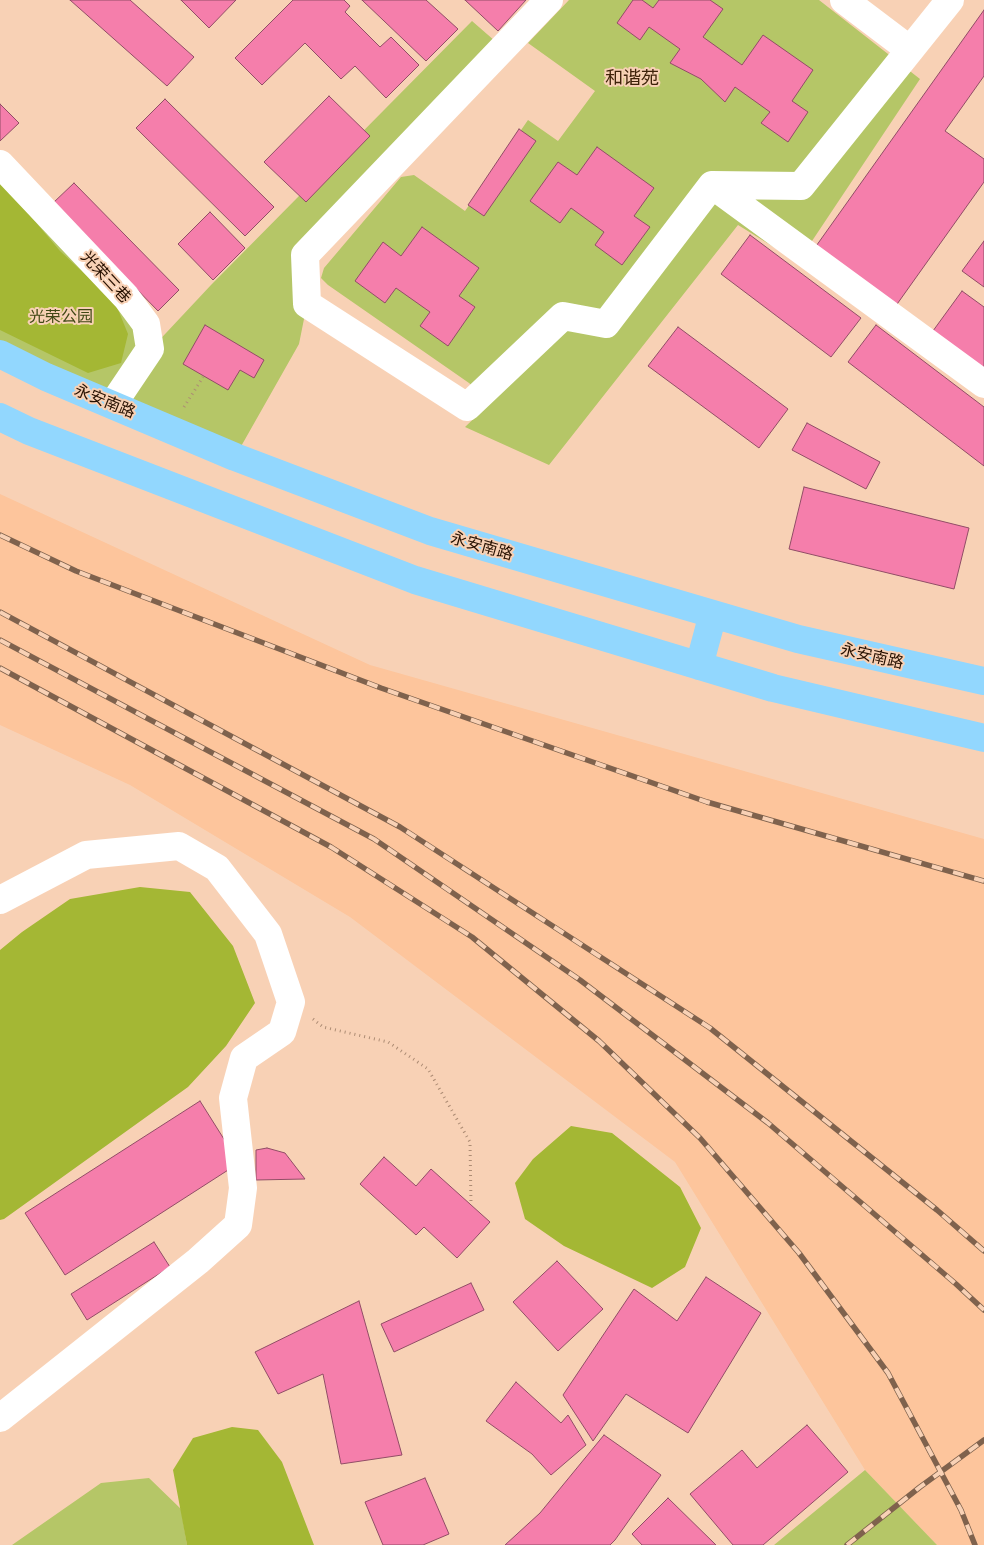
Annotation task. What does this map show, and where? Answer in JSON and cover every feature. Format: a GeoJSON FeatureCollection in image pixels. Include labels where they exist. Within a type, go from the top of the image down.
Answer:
{"type":"FeatureCollection","features":[{"type":"Feature","properties":{"kind":"main road","name":"永安南路"},"geometry":{"type":"LineString","coordinates":[[0,354],[46,377],[235,457],[430,531],[798,639],[984,681]]}},
{"type":"Feature","properties":{"kind":"main road"},"geometry":{"type":"LineString","coordinates":[[0,417],[30,431],[415,580],[773,688],[984,738]]}},
{"type":"Feature","properties":{"kind":"main road"},"geometry":{"type":"LineString","coordinates":[[699,666],[713,614]]}},
{"type":"Feature","properties":{"kind":"street"},"geometry":{"type":"LineString","coordinates":[[549,0],[304,255],[307,304],[467,407],[563,316],[606,324],[712,185]]}},
{"type":"Feature","properties":{"kind":"street"},"geometry":{"type":"LineString","coordinates":[[844,0],[910,50]]}},
{"type":"Feature","properties":{"kind":"street"},"geometry":{"type":"LineString","coordinates":[[712,185],[801,186],[950,0]]}},
{"type":"Feature","properties":{"kind":"street","name":"光荣三巷"},"geometry":{"type":"LineString","coordinates":[[0,164],[126,297],[146,324],[150,349],[113,404]]}},
{"type":"Feature","properties":{"kind":"street"},"geometry":{"type":"LineString","coordinates":[[712,185],[984,384]]}},
{"type":"Feature","properties":{"kind":"street"},"geometry":{"type":"LineString","coordinates":[[0,900],[86,855],[179,846],[216,868],[268,934],[291,1002],[282,1032],[244,1058],[233,1098],[243,1188],[238,1225],[198,1261],[0,1418]]}},
{"type":"Feature","properties":{"kind":"path"},"geometry":{"type":"LineString","coordinates":[[171,429],[203,377]]}},
{"type":"Feature","properties":{"kind":"path"},"geometry":{"type":"LineString","coordinates":[[291,1002],[323,1027],[388,1042],[428,1068],[470,1142],[470,1204]]}},
{"type":"Feature","properties":{"kind":"shaded area"},"geometry":{"type":"Polygon","coordinates":[[[0,494],[370,665],[984,839],[984,1545],[937,1545],[865,1470],[675,1162],[350,917],[130,785],[0,725],[0,494]]]}},
{"type":"Feature","properties":{"kind":"green space"},"geometry":{"type":"Polygon","coordinates":[[[569,0],[819,0],[920,79],[798,262],[738,225],[549,465],[465,427],[491,402],[469,383],[328,285],[321,278],[324,268],[401,177],[414,175],[465,211],[528,120],[558,141],[595,91],[528,43],[569,0]]]}},
{"type":"Feature","properties":{"kind":"green space"},"geometry":{"type":"Polygon","coordinates":[[[472,21],[503,48],[305,255],[307,304],[299,344],[235,457],[0,354],[0,164],[151,349],[211,285],[472,21]]]}},
{"type":"Feature","properties":{"kind":"green space","name":"光荣公园"},"geometry":{"type":"Polygon","coordinates":[[[0,183],[60,251],[115,302],[128,334],[121,363],[88,373],[0,330],[0,183]]]}},
{"type":"Feature","properties":{"kind":"green space"},"geometry":{"type":"Polygon","coordinates":[[[140,887],[190,892],[233,946],[255,1003],[226,1046],[188,1087],[0,1220],[0,950],[22,932],[70,899],[140,887]]]}},
{"type":"Feature","properties":{"kind":"green space"},"geometry":{"type":"Polygon","coordinates":[[[571,1126],[612,1133],[680,1187],[701,1228],[685,1267],[652,1288],[564,1246],[525,1219],[515,1183],[533,1159],[571,1126]]]}},
{"type":"Feature","properties":{"kind":"green space"},"geometry":{"type":"Polygon","coordinates":[[[232,1427],[258,1430],[282,1462],[314,1545],[187,1545],[173,1470],[193,1438],[232,1427]]]}},
{"type":"Feature","properties":{"kind":"green space"},"geometry":{"type":"Polygon","coordinates":[[[865,1470],[937,1545],[774,1545],[865,1470]]]}},
{"type":"Feature","properties":{"kind":"green space"},"geometry":{"type":"Polygon","coordinates":[[[149,1478],[181,1509],[187,1545],[12,1545],[101,1483],[149,1478]]]}},
{"type":"Feature","properties":{"kind":"building"},"geometry":{"type":"Polygon","coordinates":[[[70,0],[130,0],[194,57],[167,86],[70,0]]]}},
{"type":"Feature","properties":{"kind":"building"},"geometry":{"type":"Polygon","coordinates":[[[181,0],[236,0],[209,28],[181,0]]]}},
{"type":"Feature","properties":{"kind":"building"},"geometry":{"type":"Polygon","coordinates":[[[293,0],[344,0],[350,6],[345,12],[380,47],[391,37],[419,65],[386,98],[355,66],[341,79],[305,43],[262,85],[235,58],[293,0]]]}},
{"type":"Feature","properties":{"kind":"building"},"geometry":{"type":"Polygon","coordinates":[[[362,0],[426,0],[458,29],[426,61],[362,0]]]}},
{"type":"Feature","properties":{"kind":"building"},"geometry":{"type":"Polygon","coordinates":[[[465,0],[526,0],[498,31],[465,0]]]}},
{"type":"Feature","properties":{"kind":"building"},"geometry":{"type":"Polygon","coordinates":[[[633,0],[642,0],[653,8],[659,0],[710,0],[723,9],[703,37],[742,65],[763,35],[813,70],[792,101],[808,112],[788,142],[761,123],[770,112],[735,87],[725,102],[701,79],[670,63],[680,49],[649,27],[640,40],[617,23],[633,0]]]}},
{"type":"Feature","properties":{"kind":"building"},"geometry":{"type":"Polygon","coordinates":[[[984,10],[984,76],[945,131],[984,159],[984,182],[895,307],[814,249],[984,10]]]}},
{"type":"Feature","properties":{"kind":"building"},"geometry":{"type":"Polygon","coordinates":[[[329,96],[370,136],[306,202],[264,162],[329,96]]]}},
{"type":"Feature","properties":{"kind":"building"},"geometry":{"type":"Polygon","coordinates":[[[165,99],[274,207],[245,236],[136,128],[165,99]]]}},
{"type":"Feature","properties":{"kind":"building"},"geometry":{"type":"Polygon","coordinates":[[[0,104],[19,123],[0,141],[0,104]]]}},
{"type":"Feature","properties":{"kind":"building"},"geometry":{"type":"Polygon","coordinates":[[[519,129],[536,141],[484,216],[468,205],[519,129]]]}},
{"type":"Feature","properties":{"kind":"building"},"geometry":{"type":"Polygon","coordinates":[[[597,147],[654,188],[634,216],[650,227],[622,265],[595,245],[604,232],[571,208],[560,223],[530,201],[558,162],[577,175],[597,147]]]}},
{"type":"Feature","properties":{"kind":"building"},"geometry":{"type":"Polygon","coordinates":[[[74,183],[179,290],[158,311],[53,203],[74,183]]]}},
{"type":"Feature","properties":{"kind":"building"},"geometry":{"type":"Polygon","coordinates":[[[210,212],[245,248],[213,280],[178,244],[210,212]]]}},
{"type":"Feature","properties":{"kind":"building"},"geometry":{"type":"Polygon","coordinates":[[[422,227],[479,268],[459,296],[475,307],[448,346],[420,326],[430,312],[396,288],[385,303],[355,281],[383,242],[401,256],[422,227]]]}},
{"type":"Feature","properties":{"kind":"building"},"geometry":{"type":"Polygon","coordinates":[[[750,235],[861,318],[831,357],[721,274],[750,235]]]}},
{"type":"Feature","properties":{"kind":"building"},"geometry":{"type":"Polygon","coordinates":[[[984,241],[984,287],[962,271],[984,241]]]}},
{"type":"Feature","properties":{"kind":"building"},"geometry":{"type":"Polygon","coordinates":[[[962,291],[984,307],[984,374],[930,335],[962,291]]]}},
{"type":"Feature","properties":{"kind":"building"},"geometry":{"type":"Polygon","coordinates":[[[205,325],[264,360],[254,378],[240,370],[228,390],[183,364],[205,325]]]}},
{"type":"Feature","properties":{"kind":"building"},"geometry":{"type":"Polygon","coordinates":[[[876,325],[984,407],[984,466],[848,362],[876,325]]]}},
{"type":"Feature","properties":{"kind":"building"},"geometry":{"type":"Polygon","coordinates":[[[678,327],[788,409],[759,448],[648,366],[678,327]]]}},
{"type":"Feature","properties":{"kind":"building"},"geometry":{"type":"Polygon","coordinates":[[[807,423],[880,462],[866,489],[792,450],[807,423]]]}},
{"type":"Feature","properties":{"kind":"building"},"geometry":{"type":"Polygon","coordinates":[[[804,487],[969,528],[954,589],[789,549],[804,487]]]}},
{"type":"Feature","properties":{"kind":"building"},"geometry":{"type":"Polygon","coordinates":[[[200,1101],[239,1163],[65,1275],[25,1213],[200,1101]]]}},
{"type":"Feature","properties":{"kind":"building"},"geometry":{"type":"Polygon","coordinates":[[[267,1148],[285,1153],[305,1179],[256,1180],[256,1150],[267,1148]]]}},
{"type":"Feature","properties":{"kind":"building"},"geometry":{"type":"Polygon","coordinates":[[[384,1157],[416,1186],[431,1169],[490,1222],[457,1258],[424,1227],[416,1235],[360,1184],[384,1157]]]}},
{"type":"Feature","properties":{"kind":"building"},"geometry":{"type":"Polygon","coordinates":[[[154,1242],[170,1267],[87,1320],[71,1294],[154,1242]]]}},
{"type":"Feature","properties":{"kind":"building"},"geometry":{"type":"Polygon","coordinates":[[[557,1261],[603,1309],[558,1351],[513,1302],[557,1261]]]}},
{"type":"Feature","properties":{"kind":"building"},"geometry":{"type":"Polygon","coordinates":[[[706,1277],[761,1313],[688,1433],[626,1394],[593,1441],[563,1395],[634,1289],[677,1321],[706,1277]]]}},
{"type":"Feature","properties":{"kind":"building"},"geometry":{"type":"Polygon","coordinates":[[[471,1283],[484,1310],[394,1352],[381,1324],[471,1283]]]}},
{"type":"Feature","properties":{"kind":"building"},"geometry":{"type":"Polygon","coordinates":[[[359,1301],[402,1455],[341,1464],[323,1374],[278,1394],[255,1352],[359,1301]]]}},
{"type":"Feature","properties":{"kind":"building"},"geometry":{"type":"Polygon","coordinates":[[[516,1382],[561,1423],[568,1415],[586,1445],[551,1475],[532,1454],[486,1421],[516,1382]]]}},
{"type":"Feature","properties":{"kind":"building"},"geometry":{"type":"Polygon","coordinates":[[[807,1425],[848,1472],[763,1545],[733,1545],[690,1494],[742,1450],[757,1468],[807,1425]]]}},
{"type":"Feature","properties":{"kind":"building"},"geometry":{"type":"Polygon","coordinates":[[[604,1435],[661,1475],[615,1540],[610,1545],[505,1545],[540,1513],[604,1435]]]}},
{"type":"Feature","properties":{"kind":"building"},"geometry":{"type":"Polygon","coordinates":[[[425,1478],[449,1534],[423,1545],[383,1545],[365,1502],[425,1478]]]}},
{"type":"Feature","properties":{"kind":"building"},"geometry":{"type":"Polygon","coordinates":[[[668,1498],[716,1545],[642,1545],[632,1534],[668,1498]]]}},
{"type":"Feature","properties":{"kind":"railway"},"geometry":{"type":"LineString","coordinates":[[0,535],[76,571],[381,688],[707,802],[984,881]]}},
{"type":"Feature","properties":{"kind":"railway"},"geometry":{"type":"LineString","coordinates":[[0,612],[400,827],[710,1028],[937,1210],[984,1251]]}},
{"type":"Feature","properties":{"kind":"railway"},"geometry":{"type":"LineString","coordinates":[[0,640],[374,839],[580,980],[768,1123],[984,1310]]}},
{"type":"Feature","properties":{"kind":"railway"},"geometry":{"type":"LineString","coordinates":[[0,668],[331,847],[472,937],[599,1041],[700,1138],[799,1253],[888,1373],[961,1510],[975,1545]]}},
{"type":"Feature","properties":{"kind":"railway"},"geometry":{"type":"LineString","coordinates":[[847,1545],[920,1487],[984,1440]]}},
{"type":"Feature","properties":{"kind":"district","name":"和谐苑"},"geometry":{"type":"Point","coordinates":[632,78]}}]}
